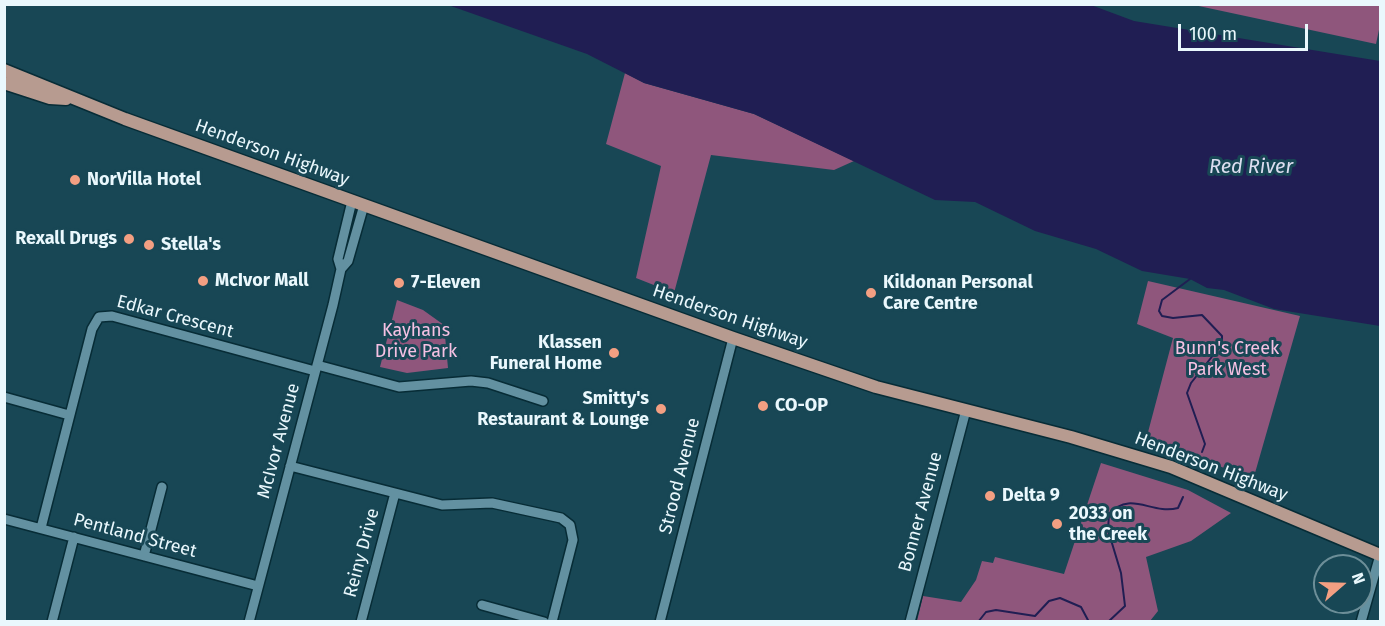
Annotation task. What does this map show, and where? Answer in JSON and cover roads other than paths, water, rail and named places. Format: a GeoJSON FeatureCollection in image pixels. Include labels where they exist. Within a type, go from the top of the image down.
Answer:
{"type":"FeatureCollection","features":[{"type":"Feature","properties":{"kind":"main road","name":"Henderson Highway"},"geometry":{"type":"LineString","coordinates":[[4,70],[44,84],[70,99],[733,339],[876,387],[1172,467],[1380,555]]}},
{"type":"Feature","properties":{"kind":"main road","name":"Henderson Highway"},"geometry":{"type":"LineString","coordinates":[[4,83],[50,98],[70,99]]}},
{"type":"Feature","properties":{"kind":"street","name":"McIvor Avenue"},"geometry":{"type":"LineString","coordinates":[[249,621],[341,269],[338,259],[358,203]]}},
{"type":"Feature","properties":{"kind":"street","name":"Edkar Crescent"},"geometry":{"type":"LineString","coordinates":[[40,528],[92,329],[99,317],[106,315],[316,368]]}},
{"type":"Feature","properties":{"kind":"street","name":"Strood Avenue"},"geometry":{"type":"LineString","coordinates":[[660,621],[733,339]]}},
{"type":"Feature","properties":{"kind":"street"},"geometry":{"type":"LineString","coordinates":[[316,368],[399,387],[471,381],[488,383],[543,401]]}},
{"type":"Feature","properties":{"kind":"street"},"geometry":{"type":"LineString","coordinates":[[4,397],[69,416]]}},
{"type":"Feature","properties":{"kind":"street","name":"Bonner Avenue"},"geometry":{"type":"LineString","coordinates":[[910,621],[966,410]]}},
{"type":"Feature","properties":{"kind":"street","name":"Reiny Drive"},"geometry":{"type":"LineString","coordinates":[[290,466],[442,506],[492,503],[561,518],[570,525],[573,540],[552,621]]}},
{"type":"Feature","properties":{"kind":"street"},"geometry":{"type":"LineString","coordinates":[[144,556],[162,487]]}},
{"type":"Feature","properties":{"kind":"street","name":"Reiny Drive"},"geometry":{"type":"LineString","coordinates":[[361,621],[395,493]]}},
{"type":"Feature","properties":{"kind":"street","name":"Pentland Street"},"geometry":{"type":"LineString","coordinates":[[4,519],[258,586]]}},
{"type":"Feature","properties":{"kind":"street"},"geometry":{"type":"LineString","coordinates":[[52,621],[74,537]]}},
{"type":"Feature","properties":{"kind":"street"},"geometry":{"type":"LineString","coordinates":[[1361,621],[1380,555]]}},
{"type":"Feature","properties":{"kind":"street"},"geometry":{"type":"LineString","coordinates":[[482,605],[544,621]]}},
{"type":"Feature","properties":{"kind":"water","name":"Red River"},"geometry":{"type":"Polygon","coordinates":[[[448,5],[1091,5],[1134,21],[1380,61],[1380,326],[1274,309],[1224,290],[1207,288],[1190,279],[1142,271],[1096,249],[1035,231],[975,202],[935,200],[754,114],[644,83],[587,54],[448,5]]]}},
{"type":"Feature","properties":{"kind":"waterway"},"geometry":{"type":"LineString","coordinates":[[1190,279],[1162,300],[1159,311],[1162,316],[1173,318],[1202,315],[1222,336],[1222,344],[1191,383],[1187,393],[1205,444],[1202,452]]}},
{"type":"Feature","properties":{"kind":"waterway"},"geometry":{"type":"LineString","coordinates":[[1108,622],[1125,606],[1121,573],[1108,530],[1109,514],[1117,507],[1133,503],[1159,509],[1178,508],[1183,497]]}},
{"type":"Feature","properties":{"kind":"waterway"},"geometry":{"type":"LineString","coordinates":[[978,622],[986,612],[996,610],[1035,616],[1049,601],[1060,598],[1081,607],[1089,622]]}},
{"type":"Feature","properties":{"kind":"place","name":"NorVilla Hotel"},"geometry":{"type":"Point","coordinates":[75,180]}},
{"type":"Feature","properties":{"kind":"place","name":"Rexall Drugs"},"geometry":{"type":"Point","coordinates":[129,239]}},
{"type":"Feature","properties":{"kind":"place","name":"Stella's"},"geometry":{"type":"Point","coordinates":[149,245]}},
{"type":"Feature","properties":{"kind":"place","name":"McIvor Mall"},"geometry":{"type":"Point","coordinates":[203,281]}},
{"type":"Feature","properties":{"kind":"place","name":"7-Eleven"},"geometry":{"type":"Point","coordinates":[399,283]}},
{"type":"Feature","properties":{"kind":"place","name":"Kildonan Personal Care Centre"},"geometry":{"type":"Point","coordinates":[871,293]}},
{"type":"Feature","properties":{"kind":"place","name":"Klassen Funeral Home"},"geometry":{"type":"Point","coordinates":[614,353]}},
{"type":"Feature","properties":{"kind":"place","name":"CO-OP"},"geometry":{"type":"Point","coordinates":[763,406]}},
{"type":"Feature","properties":{"kind":"place","name":"Smitty's Restaurant & Lounge"},"geometry":{"type":"Point","coordinates":[661,409]}},
{"type":"Feature","properties":{"kind":"place","name":"Delta 9"},"geometry":{"type":"Point","coordinates":[990,496]}},
{"type":"Feature","properties":{"kind":"place","name":"2033 on the Creek"},"geometry":{"type":"Point","coordinates":[1057,524]}},
{"type":"Feature","properties":{"kind":"park label","name":"Kayhans Drive Park"},"geometry":{"type":"Point","coordinates":[416,341]}},
{"type":"Feature","properties":{"kind":"park label","name":"Bunn's Creek Park West"},"geometry":{"type":"Point","coordinates":[1227,359]}}]}
